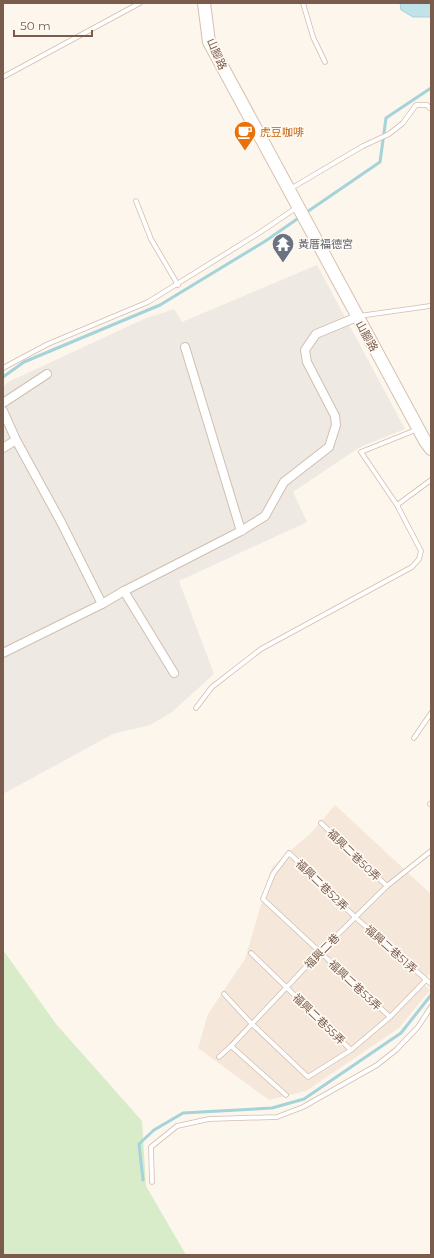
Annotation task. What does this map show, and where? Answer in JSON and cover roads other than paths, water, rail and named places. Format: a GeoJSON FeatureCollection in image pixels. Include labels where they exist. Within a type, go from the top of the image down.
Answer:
{"type":"FeatureCollection","features":[{"type":"Feature","properties":{"kind":"main road","name":"山腳路"},"geometry":{"type":"LineString","coordinates":[[204,3],[209,42],[418,429],[431,449]]}},
{"type":"Feature","properties":{"kind":"street"},"geometry":{"type":"LineString","coordinates":[[3,653],[102,604],[124,591],[241,531],[265,516],[284,482],[329,448],[336,425],[335,416],[307,362],[305,350],[316,334],[357,317]]}},
{"type":"Feature","properties":{"kind":"street"},"geometry":{"type":"LineString","coordinates":[[185,346],[241,531]]}},
{"type":"Feature","properties":{"kind":"street"},"geometry":{"type":"LineString","coordinates":[[3,403],[47,374]]}},
{"type":"Feature","properties":{"kind":"street"},"geometry":{"type":"LineString","coordinates":[[3,411],[16,440],[61,522],[102,604]]}},
{"type":"Feature","properties":{"kind":"street"},"geometry":{"type":"LineString","coordinates":[[3,448],[16,440]]}},
{"type":"Feature","properties":{"kind":"street"},"geometry":{"type":"LineString","coordinates":[[124,591],[174,673]]}},
{"type":"Feature","properties":{"kind":"lane"},"geometry":{"type":"LineString","coordinates":[[3,77],[140,3]]}},
{"type":"Feature","properties":{"kind":"lane"},"geometry":{"type":"LineString","coordinates":[[303,3],[313,37],[325,62]]}},
{"type":"Feature","properties":{"kind":"lane"},"geometry":{"type":"LineString","coordinates":[[288,190],[363,146],[389,134],[403,123],[416,105],[427,105],[431,109]]}},
{"type":"Feature","properties":{"kind":"lane"},"geometry":{"type":"LineString","coordinates":[[136,201],[151,239],[178,284]]}},
{"type":"Feature","properties":{"kind":"lane"},"geometry":{"type":"LineString","coordinates":[[3,368],[48,344],[148,302],[298,207]]}},
{"type":"Feature","properties":{"kind":"lane"},"geometry":{"type":"LineString","coordinates":[[357,317],[430,306]]}},
{"type":"Feature","properties":{"kind":"lane"},"geometry":{"type":"LineString","coordinates":[[196,708],[212,688],[261,649],[412,567],[419,559],[421,551],[397,505],[361,452],[418,429]]}},
{"type":"Feature","properties":{"kind":"lane"},"geometry":{"type":"LineString","coordinates":[[397,505],[431,480]]}},
{"type":"Feature","properties":{"kind":"lane"},"geometry":{"type":"LineString","coordinates":[[414,738],[431,713]]}},
{"type":"Feature","properties":{"kind":"lane","name":"福興二巷50弄"},"geometry":{"type":"LineString","coordinates":[[321,823],[387,886]]}},
{"type":"Feature","properties":{"kind":"lane","name":"福興二巷"},"geometry":{"type":"LineString","coordinates":[[219,1057],[320,952],[387,886],[431,851]]}},
{"type":"Feature","properties":{"kind":"lane","name":"福興二巷52弄"},"geometry":{"type":"LineString","coordinates":[[273,874],[289,853],[356,918]]}},
{"type":"Feature","properties":{"kind":"lane","name":"福興二巷53弄"},"geometry":{"type":"LineString","coordinates":[[273,874],[263,899],[390,1017]]}},
{"type":"Feature","properties":{"kind":"lane","name":"福興二巷51弄"},"geometry":{"type":"LineString","coordinates":[[356,918],[431,984]]}},
{"type":"Feature","properties":{"kind":"lane","name":"福興二巷55弄"},"geometry":{"type":"LineString","coordinates":[[252,953],[286,988],[351,1050]]}},
{"type":"Feature","properties":{"kind":"lane"},"geometry":{"type":"LineString","coordinates":[[224,994],[251,1023],[308,1077],[351,1050],[390,1017],[426,980]]}},
{"type":"Feature","properties":{"kind":"lane"},"geometry":{"type":"LineString","coordinates":[[152,1182],[151,1147],[177,1126],[209,1119],[277,1117],[303,1107],[377,1065],[396,1050],[418,1027],[431,1006]]}},
{"type":"Feature","properties":{"kind":"lane"},"geometry":{"type":"LineString","coordinates":[[231,1046],[286,1095]]}},
{"type":"Feature","properties":{"kind":"water"},"geometry":{"type":"Polygon","coordinates":[[[400,3],[431,3],[431,17],[413,17],[401,10],[400,3]]]}},
{"type":"Feature","properties":{"kind":"waterway"},"geometry":{"type":"LineString","coordinates":[[304,214],[380,162],[386,118],[431,88]]}},
{"type":"Feature","properties":{"kind":"waterway"},"geometry":{"type":"LineString","coordinates":[[3,377],[24,362],[160,305],[267,240],[300,217]]}},
{"type":"Feature","properties":{"kind":"waterway"},"geometry":{"type":"LineString","coordinates":[[143,1180],[139,1144],[154,1130],[183,1113],[272,1108],[304,1099],[401,1033],[431,995]]}},
{"type":"Feature","properties":{"kind":"place","name":"虎豆咖啡"},"geometry":{"type":"Point","coordinates":[245,152]}},
{"type":"Feature","properties":{"kind":"place","name":"黃厝福德宮"},"geometry":{"type":"Point","coordinates":[283,264]}}]}
